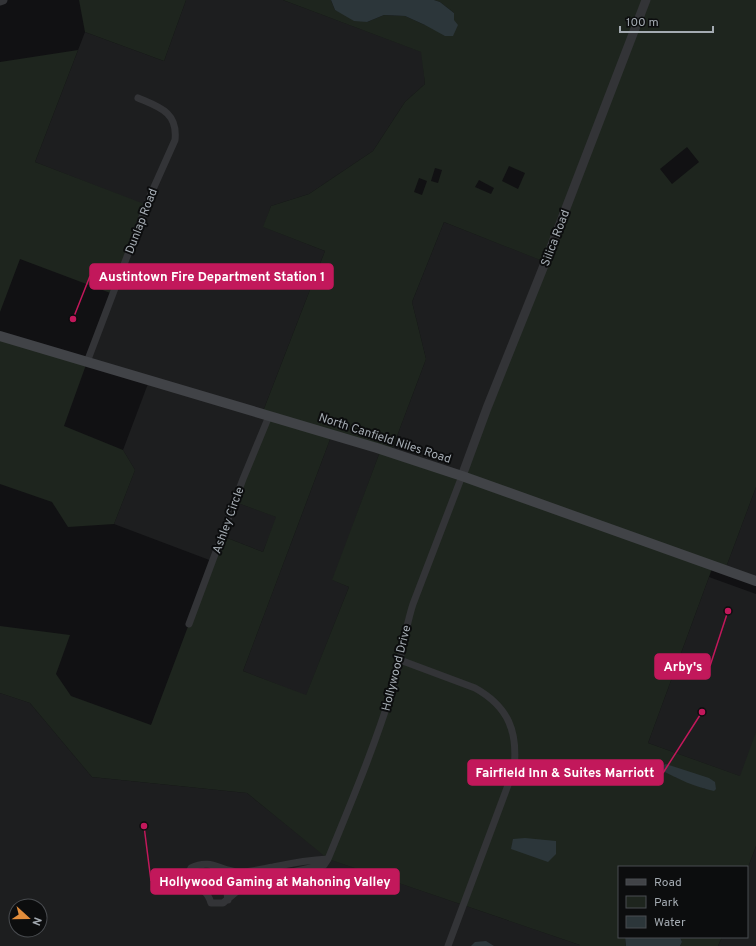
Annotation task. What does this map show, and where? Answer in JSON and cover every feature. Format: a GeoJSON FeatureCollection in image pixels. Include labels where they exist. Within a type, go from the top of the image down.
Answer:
{"type":"FeatureCollection","features":[{"type":"Feature","properties":{"kind":"main road","name":"North Canfield Niles Road"},"geometry":{"type":"LineString","coordinates":[[0,336],[377,448],[462,476],[756,581]]}},
{"type":"Feature","properties":{"kind":"street","name":"Silica Road"},"geometry":{"type":"LineString","coordinates":[[462,476],[646,0]]}},
{"type":"Feature","properties":{"kind":"street","name":"Dunlap Road"},"geometry":{"type":"LineString","coordinates":[[87,362],[150,196],[175,140],[175,122],[167,112],[138,98]]}},
{"type":"Feature","properties":{"kind":"street","name":"Ashley Circle"},"geometry":{"type":"LineString","coordinates":[[189,624],[243,479],[269,416]]}},
{"type":"Feature","properties":{"kind":"street","name":"Hollywood Drive"},"geometry":{"type":"LineString","coordinates":[[328,859],[382,721],[393,688],[407,623],[413,604],[462,476]]}},
{"type":"Feature","properties":{"kind":"street"},"geometry":{"type":"LineString","coordinates":[[400,660],[475,688],[486,694],[502,709],[515,739],[516,753],[514,769],[448,946]]}},
{"type":"Feature","properties":{"kind":"street"},"geometry":{"type":"LineString","coordinates":[[328,859],[324,865],[256,880],[242,887],[228,900],[220,904],[211,903],[206,892],[192,884],[188,874],[191,868],[202,863],[211,864],[238,872],[257,870],[307,860],[328,859]]}},
{"type":"Feature","properties":{"kind":"street"},"geometry":{"type":"LineString","coordinates":[[211,864],[218,871],[226,884],[228,900]]}},
{"type":"Feature","properties":{"kind":"shaded area"},"geometry":{"type":"Polygon","coordinates":[[[186,0],[283,0],[422,52],[425,84],[405,102],[373,151],[309,194],[271,206],[264,227],[325,251],[262,414],[269,416],[235,502],[277,517],[263,552],[222,536],[212,561],[114,524],[135,470],[123,450],[149,381],[87,362],[147,206],[35,162],[85,32],[164,61],[186,0]]]}},
{"type":"Feature","properties":{"kind":"shaded area"},"geometry":{"type":"Polygon","coordinates":[[[444,222],[546,262],[462,476],[391,452],[426,359],[412,302],[444,222]]]}},
{"type":"Feature","properties":{"kind":"shaded area"},"geometry":{"type":"Polygon","coordinates":[[[332,434],[381,449],[333,580],[349,587],[306,696],[243,671],[332,434]]]}},
{"type":"Feature","properties":{"kind":"shaded area"},"geometry":{"type":"Polygon","coordinates":[[[756,487],[756,581],[725,570],[756,487]]]}},
{"type":"Feature","properties":{"kind":"shaded area"},"geometry":{"type":"Polygon","coordinates":[[[709,577],[756,594],[756,782],[648,743],[709,577]]]}},
{"type":"Feature","properties":{"kind":"shaded area"},"geometry":{"type":"Polygon","coordinates":[[[0,693],[30,703],[92,777],[247,793],[329,859],[580,946],[0,946],[0,693]]]}},
{"type":"Feature","properties":{"kind":"shaded area"},"geometry":{"type":"Polygon","coordinates":[[[756,846],[756,946],[718,946],[722,938],[748,938],[748,867],[756,846]]]}},
{"type":"Feature","properties":{"kind":"green space"},"geometry":{"type":"Polygon","coordinates":[[[79,0],[186,0],[164,61],[85,32],[79,0]]]}},
{"type":"Feature","properties":{"kind":"green space"},"geometry":{"type":"Polygon","coordinates":[[[283,0],[331,0],[335,10],[367,22],[384,15],[405,16],[425,25],[454,20],[454,13],[440,2],[434,0],[756,0],[756,487],[725,570],[713,566],[648,743],[740,776],[756,732],[756,846],[748,867],[748,866],[618,866],[618,938],[625,938],[626,946],[580,946],[328,859],[247,793],[92,777],[30,703],[0,693],[0,626],[70,635],[56,674],[71,696],[151,725],[222,536],[263,552],[276,517],[235,502],[268,416],[262,414],[325,251],[263,227],[271,206],[309,194],[373,151],[405,102],[425,84],[421,52],[283,0]],[[687,147],[660,169],[672,184],[699,162],[687,147]],[[509,166],[502,181],[518,189],[525,173],[509,166]],[[435,168],[431,181],[438,183],[442,170],[435,168]],[[419,178],[414,192],[422,195],[427,181],[419,178]],[[479,180],[475,187],[491,194],[494,188],[479,180]],[[444,222],[412,302],[426,359],[391,452],[462,476],[545,262],[444,222]],[[332,434],[243,671],[306,695],[349,587],[332,580],[381,449],[332,434]],[[666,764],[675,777],[706,789],[681,770],[666,764]]]}},
{"type":"Feature","properties":{"kind":"green space"},"geometry":{"type":"Polygon","coordinates":[[[78,50],[35,162],[147,205],[113,294],[20,259],[0,312],[0,62],[78,50]]]}},
{"type":"Feature","properties":{"kind":"green space"},"geometry":{"type":"Polygon","coordinates":[[[0,336],[87,362],[64,426],[123,450],[135,470],[114,524],[68,527],[52,502],[0,484],[0,336]]]}},
{"type":"Feature","properties":{"kind":"green space"},"geometry":{"type":"Polygon","coordinates":[[[680,938],[722,938],[718,946],[680,946],[682,942],[680,938]]]}},
{"type":"Feature","properties":{"kind":"water"},"geometry":{"type":"Polygon","coordinates":[[[331,0],[434,0],[440,2],[454,13],[454,20],[458,25],[453,36],[445,36],[405,16],[384,15],[367,22],[354,21],[335,10],[331,0]]]}},
{"type":"Feature","properties":{"kind":"water"},"geometry":{"type":"Polygon","coordinates":[[[666,764],[709,778],[715,782],[716,789],[714,791],[680,780],[661,770],[661,766],[666,764]]]}},
{"type":"Feature","properties":{"kind":"water"},"geometry":{"type":"Polygon","coordinates":[[[525,838],[556,841],[556,854],[548,862],[511,849],[513,839],[525,838]]]}},
{"type":"Feature","properties":{"kind":"water"},"geometry":{"type":"Polygon","coordinates":[[[625,938],[680,938],[682,942],[680,946],[626,946],[625,938]]]}},
{"type":"Feature","properties":{"kind":"water"},"geometry":{"type":"Polygon","coordinates":[[[486,941],[494,946],[471,946],[475,942],[486,941]]]}},
{"type":"Feature","properties":{"kind":"place","name":"Austintown Fire Department Station 1"},"geometry":{"type":"Point","coordinates":[73,319]}},
{"type":"Feature","properties":{"kind":"place","name":"Arby's"},"geometry":{"type":"Point","coordinates":[728,611]}},
{"type":"Feature","properties":{"kind":"place","name":"Fairfield Inn & Suites Marriott"},"geometry":{"type":"Point","coordinates":[702,712]}},
{"type":"Feature","properties":{"kind":"place","name":"Hollywood Gaming at Mahoning Valley"},"geometry":{"type":"Point","coordinates":[144,826]}}]}
